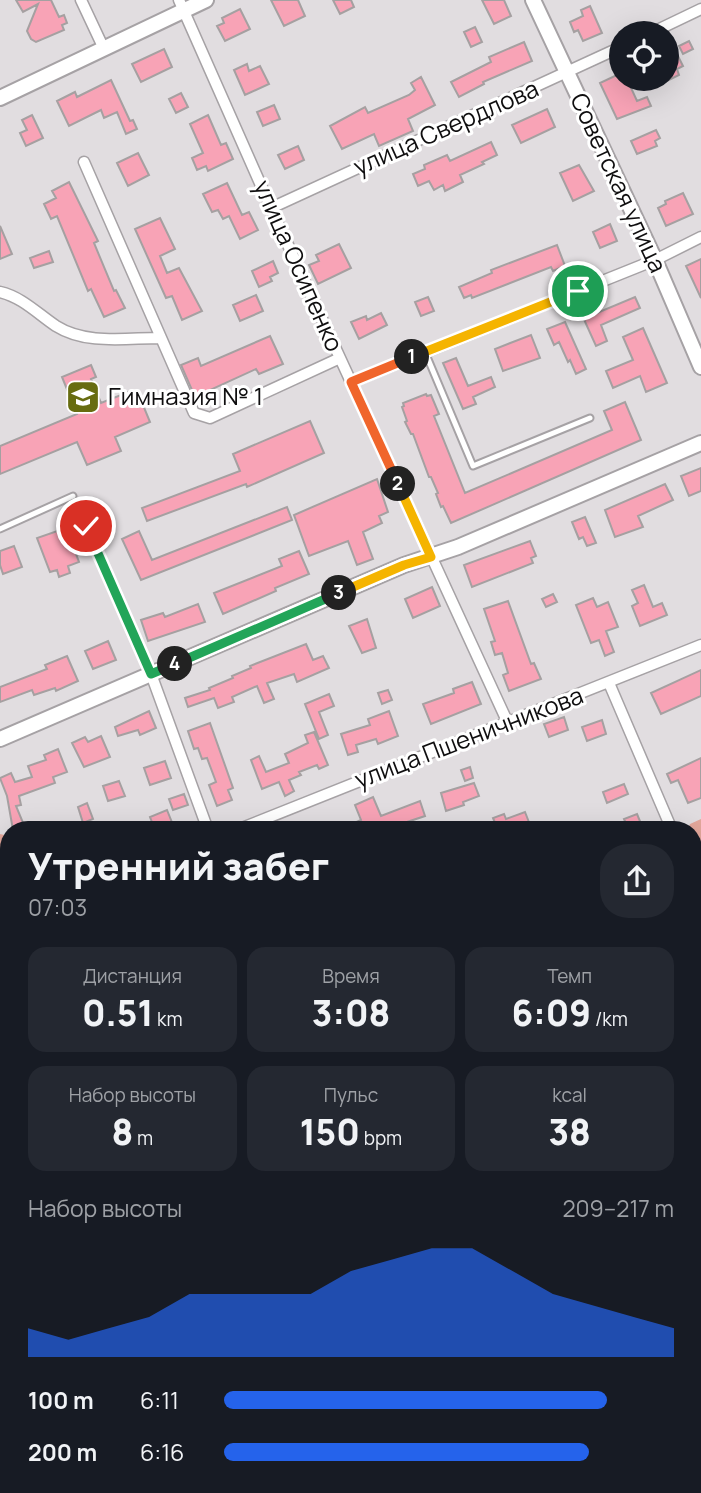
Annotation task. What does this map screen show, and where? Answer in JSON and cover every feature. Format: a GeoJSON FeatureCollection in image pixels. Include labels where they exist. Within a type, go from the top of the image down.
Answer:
{"type":"FeatureCollection","features":[{"type":"Feature","properties":{"kind":"street"},"geometry":{"type":"LineString","coordinates":[[81,0],[104,49]]}},
{"type":"Feature","properties":{"kind":"street"},"geometry":{"type":"LineString","coordinates":[[0,98],[104,49],[181,5],[206,0]]}},
{"type":"Feature","properties":{"kind":"street","name":"Советская улица"},"geometry":{"type":"LineString","coordinates":[[533,0],[701,368]]}},
{"type":"Feature","properties":{"kind":"street","name":"улица Осипенко"},"geometry":{"type":"LineString","coordinates":[[181,5],[271,208],[507,721]]}},
{"type":"Feature","properties":{"kind":"street"},"geometry":{"type":"LineString","coordinates":[[676,21],[701,9]]}},
{"type":"Feature","properties":{"kind":"street","name":"улица Свердлова"},"geometry":{"type":"LineString","coordinates":[[271,208],[609,53]]}},
{"type":"Feature","properties":{"kind":"street"},"geometry":{"type":"LineString","coordinates":[[84,162],[194,413],[210,418],[340,358]]}},
{"type":"Feature","properties":{"kind":"street"},"geometry":{"type":"LineString","coordinates":[[351,382],[654,260],[701,237]]}},
{"type":"Feature","properties":{"kind":"street"},"geometry":{"type":"LineString","coordinates":[[0,292],[10,294],[59,328],[94,339],[160,338]]}},
{"type":"Feature","properties":{"kind":"street"},"geometry":{"type":"LineString","coordinates":[[0,739],[404,565],[431,557],[701,443]]}},
{"type":"Feature","properties":{"kind":"street","name":"улица Пшеничникова"},"geometry":{"type":"LineString","coordinates":[[259,821],[701,645]]}},
{"type":"Feature","properties":{"kind":"street"},"geometry":{"type":"LineString","coordinates":[[151,674],[205,821]]}},
{"type":"Feature","properties":{"kind":"street"},"geometry":{"type":"LineString","coordinates":[[609,683],[668,821]]}},
{"type":"Feature","properties":{"kind":"lane"},"geometry":{"type":"LineString","coordinates":[[425,352],[473,466],[590,418]]}},
{"type":"Feature","properties":{"kind":"lane"},"geometry":{"type":"LineString","coordinates":[[0,528],[74,496]]}},
{"type":"Feature","properties":{"kind":"lane"},"geometry":{"type":"LineString","coordinates":[[86,526],[151,674]]}},
{"type":"Feature","properties":{"kind":"building"},"geometry":{"type":"Polygon","coordinates":[[[16,0],[51,0],[59,17],[64,15],[67,23],[62,25],[64,30],[36,42],[31,39],[27,31],[38,4],[23,12],[16,0]]]}},
{"type":"Feature","properties":{"kind":"building"},"geometry":{"type":"Polygon","coordinates":[[[271,0],[298,0],[305,16],[284,26],[271,0]]]}},
{"type":"Feature","properties":{"kind":"building"},"geometry":{"type":"Polygon","coordinates":[[[333,0],[351,0],[354,7],[340,14],[333,0]]]}},
{"type":"Feature","properties":{"kind":"building"},"geometry":{"type":"Polygon","coordinates":[[[482,0],[504,0],[511,16],[494,24],[482,0]]]}},
{"type":"Feature","properties":{"kind":"building"},"geometry":{"type":"Polygon","coordinates":[[[590,6],[602,33],[583,41],[578,30],[574,32],[570,22],[583,16],[581,10],[590,6]]]}},
{"type":"Feature","properties":{"kind":"building"},"geometry":{"type":"Polygon","coordinates":[[[240,9],[250,29],[225,41],[217,26],[224,23],[222,18],[240,9]]]}},
{"type":"Feature","properties":{"kind":"building"},"geometry":{"type":"Polygon","coordinates":[[[475,27],[482,42],[471,47],[464,32],[475,27]]]}},
{"type":"Feature","properties":{"kind":"building"},"geometry":{"type":"Polygon","coordinates":[[[689,41],[693,49],[683,54],[679,46],[689,41]]]}},
{"type":"Feature","properties":{"kind":"building"},"geometry":{"type":"Polygon","coordinates":[[[524,42],[532,61],[483,82],[484,84],[459,97],[451,82],[491,62],[489,57],[524,42]]]}},
{"type":"Feature","properties":{"kind":"building"},"geometry":{"type":"Polygon","coordinates":[[[164,49],[172,67],[141,82],[132,64],[164,49]]]}},
{"type":"Feature","properties":{"kind":"building"},"geometry":{"type":"Polygon","coordinates":[[[247,64],[249,71],[260,66],[269,84],[245,95],[234,70],[247,64]]]}},
{"type":"Feature","properties":{"kind":"building"},"geometry":{"type":"Polygon","coordinates":[[[421,77],[435,105],[408,119],[413,131],[379,146],[374,134],[342,149],[330,126],[365,107],[368,113],[409,95],[415,90],[411,83],[421,77]]]}},
{"type":"Feature","properties":{"kind":"building"},"geometry":{"type":"Polygon","coordinates":[[[609,79],[609,91],[632,91],[637,101],[647,97],[651,106],[617,119],[600,83],[609,79]]]}},
{"type":"Feature","properties":{"kind":"building"},"geometry":{"type":"Polygon","coordinates":[[[111,80],[130,121],[133,120],[137,129],[126,134],[117,112],[104,118],[101,110],[69,126],[57,101],[75,92],[77,97],[111,80]]]}},
{"type":"Feature","properties":{"kind":"building"},"geometry":{"type":"Polygon","coordinates":[[[181,93],[188,107],[176,113],[169,99],[181,93]]]}},
{"type":"Feature","properties":{"kind":"building"},"geometry":{"type":"Polygon","coordinates":[[[274,105],[280,119],[263,126],[257,112],[274,105]]]}},
{"type":"Feature","properties":{"kind":"building"},"geometry":{"type":"Polygon","coordinates":[[[547,109],[555,127],[521,143],[512,125],[547,109]]]}},
{"type":"Feature","properties":{"kind":"building"},"geometry":{"type":"Polygon","coordinates":[[[32,115],[43,138],[26,146],[20,133],[27,130],[22,120],[32,115]]]}},
{"type":"Feature","properties":{"kind":"building"},"geometry":{"type":"Polygon","coordinates":[[[208,115],[221,145],[226,143],[233,159],[208,171],[206,166],[197,170],[192,158],[203,153],[190,124],[208,115]]]}},
{"type":"Feature","properties":{"kind":"building"},"geometry":{"type":"Polygon","coordinates":[[[656,130],[660,138],[655,141],[657,146],[637,154],[631,141],[656,130]]]}},
{"type":"Feature","properties":{"kind":"building"},"geometry":{"type":"Polygon","coordinates":[[[491,142],[497,155],[460,175],[463,182],[445,191],[443,185],[434,190],[429,181],[418,186],[413,174],[425,169],[424,165],[447,155],[450,161],[491,142]]]}},
{"type":"Feature","properties":{"kind":"building"},"geometry":{"type":"Polygon","coordinates":[[[298,146],[304,160],[285,169],[278,155],[298,146]]]}},
{"type":"Feature","properties":{"kind":"building"},"geometry":{"type":"Polygon","coordinates":[[[138,153],[149,175],[128,186],[117,163],[138,153]]]}},
{"type":"Feature","properties":{"kind":"building"},"geometry":{"type":"Polygon","coordinates":[[[579,165],[594,191],[573,201],[560,173],[579,165]]]}},
{"type":"Feature","properties":{"kind":"building"},"geometry":{"type":"Polygon","coordinates":[[[69,182],[98,241],[94,243],[114,291],[116,290],[125,308],[104,317],[91,289],[88,291],[57,216],[51,219],[44,204],[56,198],[52,191],[69,182]]]}},
{"type":"Feature","properties":{"kind":"building"},"geometry":{"type":"Polygon","coordinates":[[[227,183],[242,215],[249,212],[258,230],[240,239],[229,216],[223,219],[218,210],[212,212],[203,194],[227,183]]]}},
{"type":"Feature","properties":{"kind":"building"},"geometry":{"type":"Polygon","coordinates":[[[683,193],[693,214],[666,226],[658,208],[666,204],[665,201],[683,193]]]}},
{"type":"Feature","properties":{"kind":"building"},"geometry":{"type":"Polygon","coordinates":[[[160,218],[175,249],[160,256],[167,273],[179,268],[202,311],[182,320],[172,296],[166,298],[135,229],[160,218]]]}},
{"type":"Feature","properties":{"kind":"building"},"geometry":{"type":"Polygon","coordinates":[[[610,224],[617,241],[600,248],[593,232],[610,224]]]}},
{"type":"Feature","properties":{"kind":"building"},"geometry":{"type":"Polygon","coordinates":[[[0,226],[12,254],[0,259],[0,226]]]}},
{"type":"Feature","properties":{"kind":"building"},"geometry":{"type":"Polygon","coordinates":[[[339,244],[351,268],[318,284],[309,265],[319,261],[316,255],[339,244]]]}},
{"type":"Feature","properties":{"kind":"building"},"geometry":{"type":"Polygon","coordinates":[[[557,245],[565,266],[553,271],[551,267],[472,298],[471,295],[464,298],[459,287],[492,273],[491,270],[557,245]]]}},
{"type":"Feature","properties":{"kind":"building"},"geometry":{"type":"Polygon","coordinates":[[[49,251],[53,262],[34,268],[30,258],[49,251]]]}},
{"type":"Feature","properties":{"kind":"building"},"geometry":{"type":"Polygon","coordinates":[[[701,259],[701,298],[686,266],[701,259]]]}},
{"type":"Feature","properties":{"kind":"building"},"geometry":{"type":"Polygon","coordinates":[[[273,261],[278,273],[270,277],[272,281],[259,287],[252,271],[273,261]]]}},
{"type":"Feature","properties":{"kind":"building"},"geometry":{"type":"Polygon","coordinates":[[[256,295],[263,311],[240,321],[233,305],[256,295]]]}},
{"type":"Feature","properties":{"kind":"building"},"geometry":{"type":"Polygon","coordinates":[[[428,297],[434,311],[421,316],[415,302],[428,297]]]}},
{"type":"Feature","properties":{"kind":"building"},"geometry":{"type":"Polygon","coordinates":[[[635,297],[640,308],[601,325],[607,341],[596,346],[582,315],[595,310],[597,313],[635,297]]]}},
{"type":"Feature","properties":{"kind":"building"},"geometry":{"type":"Polygon","coordinates":[[[381,313],[387,325],[359,339],[351,322],[366,316],[367,320],[381,313]]]}},
{"type":"Feature","properties":{"kind":"building"},"geometry":{"type":"Polygon","coordinates":[[[565,322],[586,369],[576,374],[559,342],[554,345],[547,329],[565,322]]]}},
{"type":"Feature","properties":{"kind":"building"},"geometry":{"type":"Polygon","coordinates":[[[643,328],[667,383],[646,392],[640,376],[613,388],[606,371],[633,360],[623,337],[643,328]]]}},
{"type":"Feature","properties":{"kind":"building"},"geometry":{"type":"Polygon","coordinates":[[[531,335],[540,358],[503,371],[495,349],[531,335]]]}},
{"type":"Feature","properties":{"kind":"building"},"geometry":{"type":"Polygon","coordinates":[[[270,336],[283,364],[259,374],[256,369],[195,397],[181,365],[198,358],[201,366],[270,336]]]}},
{"type":"Feature","properties":{"kind":"building"},"geometry":{"type":"Polygon","coordinates":[[[456,358],[468,386],[491,377],[495,387],[473,397],[476,404],[463,409],[443,363],[456,358]]]}},
{"type":"Feature","properties":{"kind":"building"},"geometry":{"type":"Polygon","coordinates":[[[91,365],[96,377],[91,379],[101,403],[131,391],[138,407],[143,405],[150,422],[115,437],[121,451],[87,465],[77,442],[0,474],[0,446],[77,414],[62,377],[91,365]]]}},
{"type":"Feature","properties":{"kind":"building"},"geometry":{"type":"Polygon","coordinates":[[[426,394],[431,395],[439,414],[434,416],[465,493],[612,430],[604,411],[625,402],[641,440],[451,523],[443,506],[441,507],[436,494],[438,493],[413,434],[405,422],[407,421],[402,407],[403,403],[426,394]]]}},
{"type":"Feature","properties":{"kind":"building"},"geometry":{"type":"Polygon","coordinates":[[[310,421],[324,453],[247,487],[246,484],[147,521],[142,508],[240,471],[233,454],[310,421]]]}},
{"type":"Feature","properties":{"kind":"building"},"geometry":{"type":"Polygon","coordinates":[[[701,468],[701,491],[689,496],[681,476],[701,468]]]}},
{"type":"Feature","properties":{"kind":"building"},"geometry":{"type":"Polygon","coordinates":[[[377,479],[388,512],[379,516],[382,523],[363,532],[373,559],[357,565],[348,541],[309,556],[294,515],[377,479]]]}},
{"type":"Feature","properties":{"kind":"building"},"geometry":{"type":"Polygon","coordinates":[[[665,484],[673,500],[638,516],[643,527],[615,537],[605,510],[665,484]]]}},
{"type":"Feature","properties":{"kind":"building"},"geometry":{"type":"Polygon","coordinates":[[[287,507],[292,520],[141,580],[122,539],[139,531],[152,560],[287,507]]]}},
{"type":"Feature","properties":{"kind":"building"},"geometry":{"type":"Polygon","coordinates":[[[585,517],[596,543],[587,546],[583,537],[579,539],[572,522],[585,517]]]}},
{"type":"Feature","properties":{"kind":"building"},"geometry":{"type":"Polygon","coordinates":[[[66,528],[79,562],[68,566],[70,573],[59,577],[57,570],[50,572],[37,538],[66,528]]]}},
{"type":"Feature","properties":{"kind":"building"},"geometry":{"type":"Polygon","coordinates":[[[530,541],[536,556],[531,558],[533,563],[472,587],[464,565],[530,541]]]}},
{"type":"Feature","properties":{"kind":"building"},"geometry":{"type":"Polygon","coordinates":[[[14,546],[22,567],[3,574],[0,551],[14,546]]]}},
{"type":"Feature","properties":{"kind":"building"},"geometry":{"type":"Polygon","coordinates":[[[299,551],[309,574],[223,614],[214,593],[282,566],[279,559],[299,551]]]}},
{"type":"Feature","properties":{"kind":"building"},"geometry":{"type":"Polygon","coordinates":[[[644,585],[653,607],[662,603],[667,615],[640,626],[632,606],[638,603],[632,590],[644,585]]]}},
{"type":"Feature","properties":{"kind":"building"},"geometry":{"type":"Polygon","coordinates":[[[432,587],[440,606],[413,618],[405,599],[432,587]]]}},
{"type":"Feature","properties":{"kind":"building"},"geometry":{"type":"Polygon","coordinates":[[[553,594],[557,602],[546,607],[542,599],[553,594]]]}},
{"type":"Feature","properties":{"kind":"building"},"geometry":{"type":"Polygon","coordinates":[[[593,598],[597,607],[608,602],[618,627],[606,631],[614,652],[605,656],[599,640],[591,643],[576,605],[593,598]]]}},
{"type":"Feature","properties":{"kind":"building"},"geometry":{"type":"Polygon","coordinates":[[[508,601],[531,664],[534,663],[541,679],[509,691],[503,675],[508,673],[502,653],[495,655],[491,642],[495,641],[484,609],[508,601]]]}},
{"type":"Feature","properties":{"kind":"building"},"geometry":{"type":"Polygon","coordinates":[[[198,604],[205,622],[148,641],[141,620],[163,613],[165,617],[198,604]]]}},
{"type":"Feature","properties":{"kind":"building"},"geometry":{"type":"Polygon","coordinates":[[[367,619],[376,648],[362,653],[349,626],[367,619]]]}},
{"type":"Feature","properties":{"kind":"building"},"geometry":{"type":"Polygon","coordinates":[[[108,641],[116,660],[93,669],[85,651],[108,641]]]}},
{"type":"Feature","properties":{"kind":"building"},"geometry":{"type":"Polygon","coordinates":[[[306,644],[313,660],[323,656],[329,668],[297,682],[294,674],[267,683],[274,699],[264,703],[257,686],[232,697],[234,702],[218,708],[214,698],[188,707],[185,698],[210,690],[209,688],[251,668],[250,666],[306,644]]]}},
{"type":"Feature","properties":{"kind":"building"},"geometry":{"type":"Polygon","coordinates":[[[67,656],[78,681],[56,691],[55,688],[34,695],[32,690],[0,702],[0,687],[47,669],[45,665],[67,656]]]}},
{"type":"Feature","properties":{"kind":"building"},"geometry":{"type":"Polygon","coordinates":[[[701,670],[701,696],[661,714],[651,693],[701,670]]]}},
{"type":"Feature","properties":{"kind":"building"},"geometry":{"type":"Polygon","coordinates":[[[472,682],[481,704],[431,724],[423,704],[454,693],[453,689],[472,682]]]}},
{"type":"Feature","properties":{"kind":"building"},"geometry":{"type":"Polygon","coordinates":[[[388,690],[392,700],[382,704],[378,693],[388,690]]]}},
{"type":"Feature","properties":{"kind":"building"},"geometry":{"type":"Polygon","coordinates":[[[329,694],[334,706],[319,712],[328,735],[319,739],[305,704],[329,694]]]}},
{"type":"Feature","properties":{"kind":"building"},"geometry":{"type":"Polygon","coordinates":[[[149,711],[156,728],[140,735],[138,730],[118,736],[115,727],[149,711]]]}},
{"type":"Feature","properties":{"kind":"building"},"geometry":{"type":"Polygon","coordinates":[[[389,711],[398,736],[378,744],[376,739],[356,745],[358,752],[348,755],[341,734],[370,725],[368,719],[389,711]]]}},
{"type":"Feature","properties":{"kind":"building"},"geometry":{"type":"Polygon","coordinates":[[[564,717],[568,730],[549,737],[544,724],[564,717]]]}},
{"type":"Feature","properties":{"kind":"building"},"geometry":{"type":"Polygon","coordinates":[[[602,720],[606,734],[587,741],[582,727],[602,720]]]}},
{"type":"Feature","properties":{"kind":"building"},"geometry":{"type":"Polygon","coordinates":[[[210,723],[233,788],[228,790],[232,800],[217,806],[209,785],[216,782],[207,758],[202,759],[198,748],[194,749],[188,731],[210,723]]]}},
{"type":"Feature","properties":{"kind":"building"},"geometry":{"type":"Polygon","coordinates":[[[314,732],[328,765],[319,769],[317,765],[299,772],[301,775],[289,780],[294,791],[285,796],[279,782],[262,789],[251,760],[259,756],[266,772],[289,763],[285,754],[308,743],[305,735],[314,732]]]}},
{"type":"Feature","properties":{"kind":"building"},"geometry":{"type":"Polygon","coordinates":[[[101,736],[110,757],[84,767],[72,743],[85,737],[88,742],[101,736]]]}},
{"type":"Feature","properties":{"kind":"building"},"geometry":{"type":"Polygon","coordinates":[[[58,749],[67,772],[53,777],[55,783],[19,796],[21,805],[16,806],[22,821],[11,821],[7,796],[0,778],[11,773],[15,782],[32,777],[28,766],[46,760],[44,755],[58,749]]]}},
{"type":"Feature","properties":{"kind":"building"},"geometry":{"type":"Polygon","coordinates":[[[701,758],[701,798],[688,803],[678,780],[671,783],[667,774],[701,758]]]}},
{"type":"Feature","properties":{"kind":"building"},"geometry":{"type":"Polygon","coordinates":[[[165,761],[171,778],[150,785],[144,768],[165,761]]]}},
{"type":"Feature","properties":{"kind":"building"},"geometry":{"type":"Polygon","coordinates":[[[470,767],[473,778],[465,781],[461,770],[470,767]]]}},
{"type":"Feature","properties":{"kind":"building"},"geometry":{"type":"Polygon","coordinates":[[[119,781],[125,796],[108,801],[103,786],[119,781]]]}},
{"type":"Feature","properties":{"kind":"building"},"geometry":{"type":"Polygon","coordinates":[[[474,783],[479,796],[446,811],[441,793],[474,783]]]}},
{"type":"Feature","properties":{"kind":"building"},"geometry":{"type":"Polygon","coordinates":[[[624,784],[628,794],[607,803],[603,792],[624,784]]]}},
{"type":"Feature","properties":{"kind":"building"},"geometry":{"type":"Polygon","coordinates":[[[184,794],[188,805],[173,810],[169,799],[184,794]]]}},
{"type":"Feature","properties":{"kind":"building"},"geometry":{"type":"Polygon","coordinates":[[[373,797],[381,816],[420,801],[425,816],[410,821],[359,821],[361,820],[355,805],[373,797]]]}},
{"type":"Feature","properties":{"kind":"building"},"geometry":{"type":"Polygon","coordinates":[[[87,803],[93,819],[82,821],[78,807],[87,803]]]}},
{"type":"Feature","properties":{"kind":"building"},"geometry":{"type":"Polygon","coordinates":[[[167,810],[171,821],[152,821],[150,817],[167,810]]]}},
{"type":"Feature","properties":{"kind":"building"},"geometry":{"type":"Polygon","coordinates":[[[525,812],[528,821],[494,821],[493,818],[504,814],[506,819],[525,812]]]}},
{"type":"Feature","properties":{"kind":"building"},"geometry":{"type":"Polygon","coordinates":[[[637,814],[640,821],[625,821],[624,819],[637,814]]]}},
{"type":"Feature","properties":{"kind":"place","name":"Гимназия № 1"},"geometry":{"type":"Point","coordinates":[83,397]}},
{"type":"Feature","properties":{"kind":"route"},"geometry":{"type":"LineString","coordinates":[[86,526],[151,674],[404,565],[431,557],[351,382],[578,291]]}}]}
